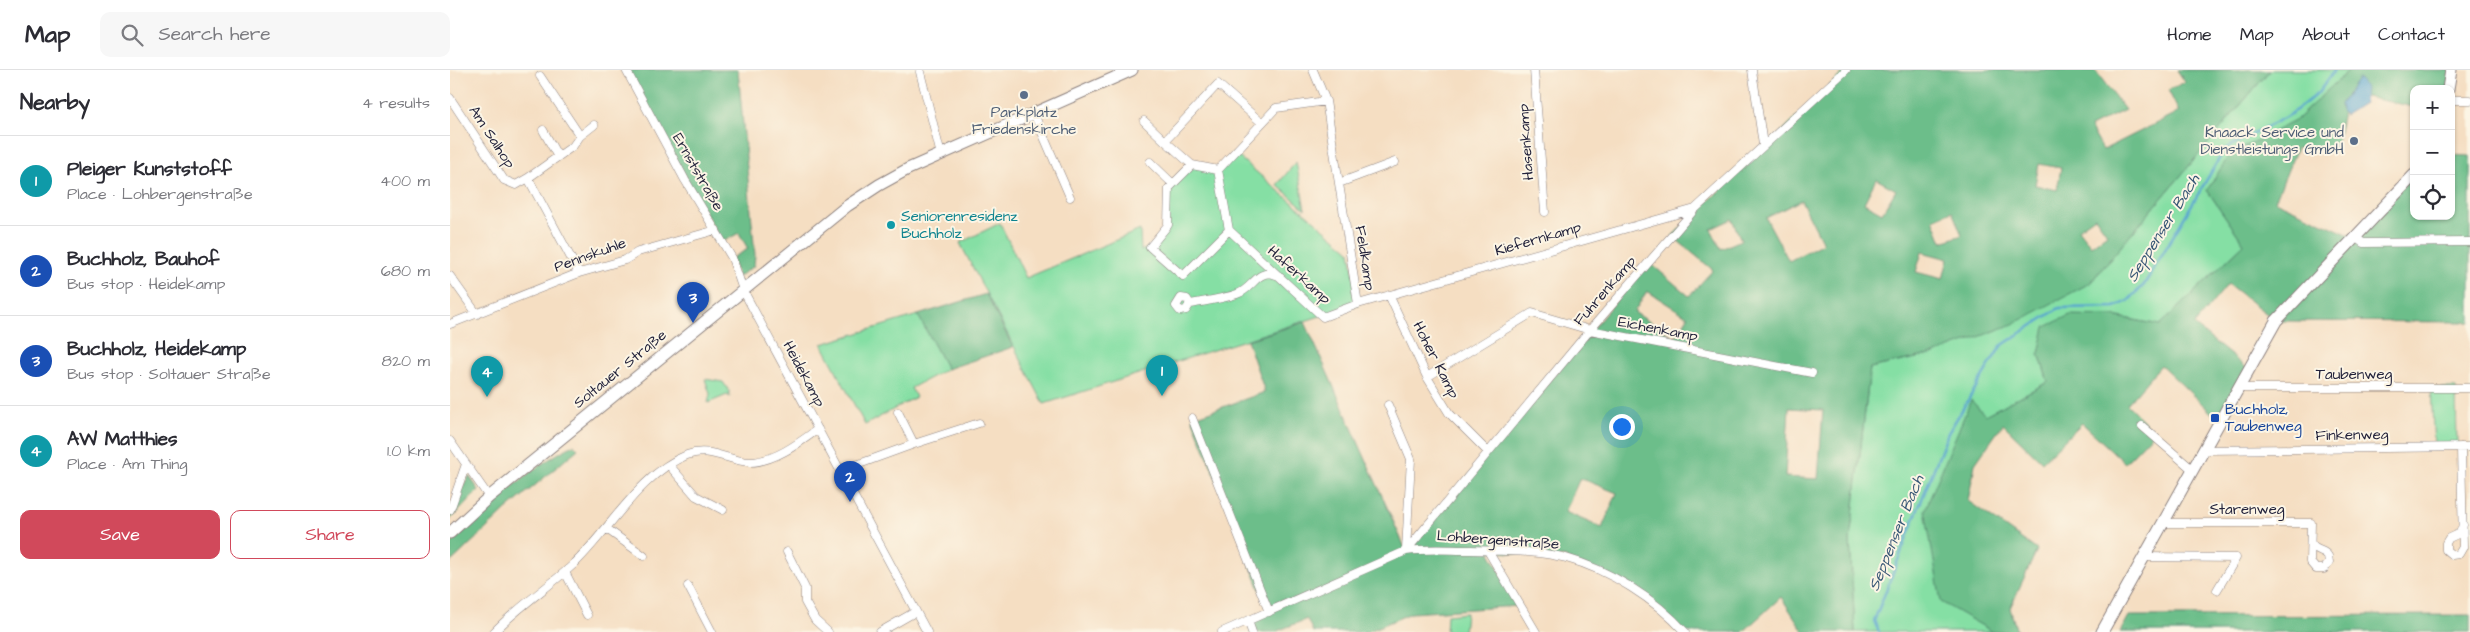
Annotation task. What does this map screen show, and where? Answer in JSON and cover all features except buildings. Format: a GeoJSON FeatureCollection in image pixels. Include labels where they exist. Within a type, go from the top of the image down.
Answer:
{"type":"FeatureCollection","features":[{"type":"Feature","properties":{"kind":"main road","name":"Soltauer Straße"},"geometry":{"type":"LineString","coordinates":[[450,533],[489,497],[847,206],[879,185],[941,155],[1132,70]]}},
{"type":"Feature","properties":{"kind":"main road"},"geometry":{"type":"LineString","coordinates":[[2449,85],[2451,70]]}},
{"type":"Feature","properties":{"kind":"main road"},"geometry":{"type":"LineString","coordinates":[[2102,632],[2276,320],[2410,179]]}},
{"type":"Feature","properties":{"kind":"street","name":"Ernststraße"},"geometry":{"type":"LineString","coordinates":[[626,70],[732,258],[743,290]]}},
{"type":"Feature","properties":{"kind":"street","name":"Feldkamp"},"geometry":{"type":"LineString","coordinates":[[1314,70],[1326,101],[1358,304],[1389,295]]}},
{"type":"Feature","properties":{"kind":"street","name":"Hasenkamp"},"geometry":{"type":"LineString","coordinates":[[1534,70],[1545,212]]}},
{"type":"Feature","properties":{"kind":"street"},"geometry":{"type":"LineString","coordinates":[[1752,70],[1763,145]]}},
{"type":"Feature","properties":{"kind":"street","name":"Fuhrenkamp"},"geometry":{"type":"LineString","coordinates":[[1406,551],[1590,330],[1694,210],[1846,70]]}},
{"type":"Feature","properties":{"kind":"street"},"geometry":{"type":"LineString","coordinates":[[920,72],[941,155]]}},
{"type":"Feature","properties":{"kind":"street"},"geometry":{"type":"LineString","coordinates":[[540,76],[580,136]]}},
{"type":"Feature","properties":{"kind":"street"},"geometry":{"type":"LineString","coordinates":[[1165,141],[1218,84],[1262,123]]}},
{"type":"Feature","properties":{"kind":"street","name":"Am Salhop"},"geometry":{"type":"LineString","coordinates":[[450,98],[504,180],[516,184],[528,178],[579,273]]}},
{"type":"Feature","properties":{"kind":"street"},"geometry":{"type":"LineString","coordinates":[[2455,100],[2470,100]]}},
{"type":"Feature","properties":{"kind":"street"},"geometry":{"type":"LineString","coordinates":[[1218,170],[1276,108],[1326,101]]}},
{"type":"Feature","properties":{"kind":"street"},"geometry":{"type":"LineString","coordinates":[[1034,114],[1070,197]]}},
{"type":"Feature","properties":{"kind":"street"},"geometry":{"type":"LineString","coordinates":[[1144,121],[1192,165],[1218,170]]}},
{"type":"Feature","properties":{"kind":"street"},"geometry":{"type":"LineString","coordinates":[[528,178],[573,146],[580,136],[594,125]]}},
{"type":"Feature","properties":{"kind":"street"},"geometry":{"type":"LineString","coordinates":[[543,130],[558,157]]}},
{"type":"Feature","properties":{"kind":"street"},"geometry":{"type":"LineString","coordinates":[[1150,162],[1173,184]]}},
{"type":"Feature","properties":{"kind":"street"},"geometry":{"type":"LineString","coordinates":[[1339,183],[1395,162]]}},
{"type":"Feature","properties":{"kind":"street"},"geometry":{"type":"LineString","coordinates":[[1192,165],[1169,188],[1168,225],[1150,247],[1183,276],[1229,230],[1218,170]]}},
{"type":"Feature","properties":{"kind":"street","name":"Kiefernkamp"},"geometry":{"type":"LineString","coordinates":[[1389,295],[1694,210]]}},
{"type":"Feature","properties":{"kind":"street","name":"Pennskuhle"},"geometry":{"type":"LineString","coordinates":[[450,324],[579,273],[625,260],[638,252],[716,230]]}},
{"type":"Feature","properties":{"kind":"street","name":"Haferkamp"},"geometry":{"type":"LineString","coordinates":[[1229,230],[1323,317],[1358,304]]}},
{"type":"Feature","properties":{"kind":"street"},"geometry":{"type":"LineString","coordinates":[[2354,237],[2363,243],[2470,242]]}},
{"type":"Feature","properties":{"kind":"street"},"geometry":{"type":"LineString","coordinates":[[1190,304],[1237,294],[1266,272],[1278,276]]}},
{"type":"Feature","properties":{"kind":"street"},"geometry":{"type":"LineString","coordinates":[[450,276],[477,314]]}},
{"type":"Feature","properties":{"kind":"street","name":"Heidekamp"},"geometry":{"type":"LineString","coordinates":[[743,290],[927,632]]}},
{"type":"Feature","properties":{"kind":"street","name":"Hoher Kamp"},"geometry":{"type":"LineString","coordinates":[[1389,295],[1427,377],[1449,414],[1488,452]]}},
{"type":"Feature","properties":{"kind":"street","name":"Eichenkamp"},"geometry":{"type":"LineString","coordinates":[[1427,377],[1532,313],[1590,330],[1812,373]]}},
{"type":"Feature","properties":{"kind":"street","name":"Taubenweg"},"geometry":{"type":"LineString","coordinates":[[2239,388],[2470,388]]}},
{"type":"Feature","properties":{"kind":"street"},"geometry":{"type":"LineString","coordinates":[[1388,405],[1411,459],[1406,551]]}},
{"type":"Feature","properties":{"kind":"street"},"geometry":{"type":"LineString","coordinates":[[898,412],[914,444]]}},
{"type":"Feature","properties":{"kind":"street"},"geometry":{"type":"LineString","coordinates":[[1192,418],[1269,612]]}},
{"type":"Feature","properties":{"kind":"street"},"geometry":{"type":"LineString","coordinates":[[840,471],[979,423]]}},
{"type":"Feature","properties":{"kind":"street"},"geometry":{"type":"LineString","coordinates":[[2142,426],[2193,470]]}},
{"type":"Feature","properties":{"kind":"street"},"geometry":{"type":"LineString","coordinates":[[494,632],[520,607],[565,572],[607,529],[648,482],[669,465],[688,455],[704,452],[740,461],[761,460],[792,447],[818,429]]}},
{"type":"Feature","properties":{"kind":"street"},"geometry":{"type":"LineString","coordinates":[[450,440],[489,497]]}},
{"type":"Feature","properties":{"kind":"street"},"geometry":{"type":"LineString","coordinates":[[2461,447],[2463,525]]}},
{"type":"Feature","properties":{"kind":"street","name":"Finkenweg"},"geometry":{"type":"LineString","coordinates":[[2204,450],[2470,447]]}},
{"type":"Feature","properties":{"kind":"street"},"geometry":{"type":"LineString","coordinates":[[450,510],[466,464]]}},
{"type":"Feature","properties":{"kind":"street"},"geometry":{"type":"LineString","coordinates":[[669,465],[696,496],[723,510]]}},
{"type":"Feature","properties":{"kind":"street","name":"Starenweg"},"geometry":{"type":"LineString","coordinates":[[2163,523],[2311,523],[2311,543]]}},
{"type":"Feature","properties":{"kind":"street"},"geometry":{"type":"LineString","coordinates":[[607,529],[644,556]]}},
{"type":"Feature","properties":{"kind":"street","name":"Lohbergenstraße"},"geometry":{"type":"LineString","coordinates":[[1222,632],[1406,551],[1428,548],[1488,550],[1542,554],[1566,558],[1593,568],[1630,588],[1673,619],[1685,632]]}},
{"type":"Feature","properties":{"kind":"street"},"geometry":{"type":"LineString","coordinates":[[1488,550],[1536,632]]}},
{"type":"Feature","properties":{"kind":"street"},"geometry":{"type":"LineString","coordinates":[[787,552],[806,588],[805,602],[815,620],[828,632]]}},
{"type":"Feature","properties":{"kind":"street"},"geometry":{"type":"LineString","coordinates":[[2144,557],[2236,558],[2217,590]]}},
{"type":"Feature","properties":{"kind":"street"},"geometry":{"type":"LineString","coordinates":[[565,572],[587,615]]}},
{"type":"Feature","properties":{"kind":"street"},"geometry":{"type":"LineString","coordinates":[[688,586],[712,632]]}},
{"type":"Feature","properties":{"kind":"street"},"geometry":{"type":"LineString","coordinates":[[880,632],[915,612]]}},
{"type":"Feature","properties":{"kind":"street"},"geometry":{"type":"LineString","coordinates":[[1248,621],[1252,632]]}},
{"type":"Feature","properties":{"kind":"green space"},"geometry":{"type":"Polygon","coordinates":[[[626,70],[738,70],[755,255],[754,266],[738,277],[732,258],[748,249],[739,233],[722,242],[626,70]]]}},
{"type":"Feature","properties":{"kind":"green space"},"geometry":{"type":"Polygon","coordinates":[[[1846,70],[2095,70],[2125,110],[2090,127],[2103,150],[2179,112],[2168,90],[2185,82],[2177,70],[2270,70],[2090,283],[2013,324],[1934,354],[1870,368],[1850,540],[1855,632],[1804,632],[1781,597],[1743,632],[1685,632],[1630,587],[1566,558],[1489,551],[1519,606],[1411,613],[1367,632],[1313,632],[1307,619],[1275,632],[1252,632],[1248,621],[1269,612],[1192,418],[1265,392],[1247,340],[1305,322],[1406,550],[1649,262],[1689,296],[1713,270],[1672,236],[1846,70]],[[2039,164],[2035,185],[2057,190],[2061,168],[2039,164]],[[1876,179],[1864,203],[1882,213],[1896,190],[1876,179]],[[1801,200],[1766,218],[1789,261],[1823,243],[1801,200]],[[1952,211],[1933,219],[1942,242],[1962,235],[1952,211]],[[2095,217],[2078,229],[2091,246],[2107,234],[2095,217]],[[1732,219],[1711,229],[1721,249],[1741,240],[1732,219]],[[1922,252],[1916,272],[1943,279],[1948,259],[1922,252]],[[1647,291],[1634,312],[1675,338],[1688,317],[1647,291]],[[1789,408],[1785,477],[1818,479],[1823,410],[1789,408]],[[1580,478],[1565,512],[1602,528],[1617,493],[1580,478]]]}},
{"type":"Feature","properties":{"kind":"green space"},"geometry":{"type":"Polygon","coordinates":[[[2270,70],[2349,70],[2295,121],[2267,137],[2207,190],[2244,244],[2160,325],[2113,316],[2039,353],[2048,382],[1985,415],[1971,401],[1941,601],[1993,632],[1855,632],[1850,540],[1870,368],[1935,354],[2090,283],[2270,70]]]}},
{"type":"Feature","properties":{"kind":"green space"},"geometry":{"type":"Polygon","coordinates":[[[2349,70],[2451,70],[2449,85],[2410,85],[2410,106],[2347,93],[2335,150],[2297,148],[2275,201],[2354,237],[2410,179],[2410,220],[2455,220],[2455,155],[2470,156],[2470,322],[2276,321],[2228,284],[2194,325],[2249,370],[2220,421],[2161,365],[2127,404],[2155,432],[2125,463],[2082,423],[2042,462],[2003,424],[1975,464],[1968,501],[2037,550],[2010,608],[2017,632],[1993,632],[1941,602],[1925,510],[1971,400],[1985,415],[2048,382],[2039,353],[2045,327],[2070,315],[2113,316],[2160,325],[2244,244],[2207,190],[2230,154],[2295,121],[2349,70]]]}},
{"type":"Feature","properties":{"kind":"green space"},"geometry":{"type":"Polygon","coordinates":[[[1234,153],[1350,251],[1358,304],[1044,404],[960,243],[1000,223],[1026,278],[1140,230],[1141,251],[1157,240],[1166,225],[1169,188],[1192,165],[1218,170],[1234,153]]]}},
{"type":"Feature","properties":{"kind":"green space"},"geometry":{"type":"Polygon","coordinates":[[[1296,162],[1305,209],[1277,185],[1296,162]]]}},
{"type":"Feature","properties":{"kind":"green space"},"geometry":{"type":"Polygon","coordinates":[[[986,294],[1013,347],[947,369],[918,315],[986,294]]]}},
{"type":"Feature","properties":{"kind":"green space"},"geometry":{"type":"Polygon","coordinates":[[[918,315],[947,369],[911,388],[916,397],[865,425],[822,344],[918,315]]]}},
{"type":"Feature","properties":{"kind":"green space"},"geometry":{"type":"Polygon","coordinates":[[[705,379],[723,382],[729,391],[730,397],[727,395],[708,403],[710,394],[705,379]]]}},
{"type":"Feature","properties":{"kind":"green space"},"geometry":{"type":"Polygon","coordinates":[[[2431,388],[2456,388],[2457,447],[2434,448],[2431,388]]]}},
{"type":"Feature","properties":{"kind":"green space"},"geometry":{"type":"Polygon","coordinates":[[[574,445],[578,449],[506,510],[450,563],[450,545],[479,517],[524,477],[557,454],[574,445]]]}},
{"type":"Feature","properties":{"kind":"green space"},"geometry":{"type":"Polygon","coordinates":[[[469,476],[479,490],[450,520],[450,512],[469,476]]]}},
{"type":"Feature","properties":{"kind":"green space"},"geometry":{"type":"Polygon","coordinates":[[[1466,613],[1464,632],[1446,632],[1447,615],[1466,613]]]}},
{"type":"Feature","properties":{"kind":"green space"},"geometry":{"type":"Polygon","coordinates":[[[2470,615],[2470,632],[2120,632],[2129,616],[2470,615]]]}},
{"type":"Feature","properties":{"kind":"water"},"geometry":{"type":"Polygon","coordinates":[[[2359,78],[2366,89],[2364,103],[2345,115],[2341,111],[2340,104],[2359,78]]]}},
{"type":"Feature","properties":{"kind":"waterway","name":"Seppenser Bach"},"geometry":{"type":"LineString","coordinates":[[1879,632],[1874,621],[1948,433],[2001,346],[2059,308],[2115,307],[2128,301],[2144,285],[2225,149],[2291,114],[2318,93],[2335,70]]}},
{"type":"Feature","properties":{"kind":"place","name":"Parkplatz Friedenskirche"},"geometry":{"type":"Point","coordinates":[1024,95]}},
{"type":"Feature","properties":{"kind":"place","name":"Knaack Service und Dienstleistungs GmbH"},"geometry":{"type":"Point","coordinates":[2354,141]}},
{"type":"Feature","properties":{"kind":"place","name":"Seniorenresidenz Buchholz"},"geometry":{"type":"Point","coordinates":[891,225]}},
{"type":"Feature","properties":{"kind":"place","name":"Buchholz, Heidekamp"},"geometry":{"type":"Point","coordinates":[693,323]}},
{"type":"Feature","properties":{"kind":"place","name":"Pleiger Kunststoff"},"geometry":{"type":"Point","coordinates":[1162,396]}},
{"type":"Feature","properties":{"kind":"place","name":"AW Matthies"},"geometry":{"type":"Point","coordinates":[487,397]}},
{"type":"Feature","properties":{"kind":"place","name":"Buchholz, Taubenweg"},"geometry":{"type":"Point","coordinates":[2215,418]}},
{"type":"Feature","properties":{"kind":"place","name":"Buchholz, Bauhof"},"geometry":{"type":"Point","coordinates":[850,502]}}]}
